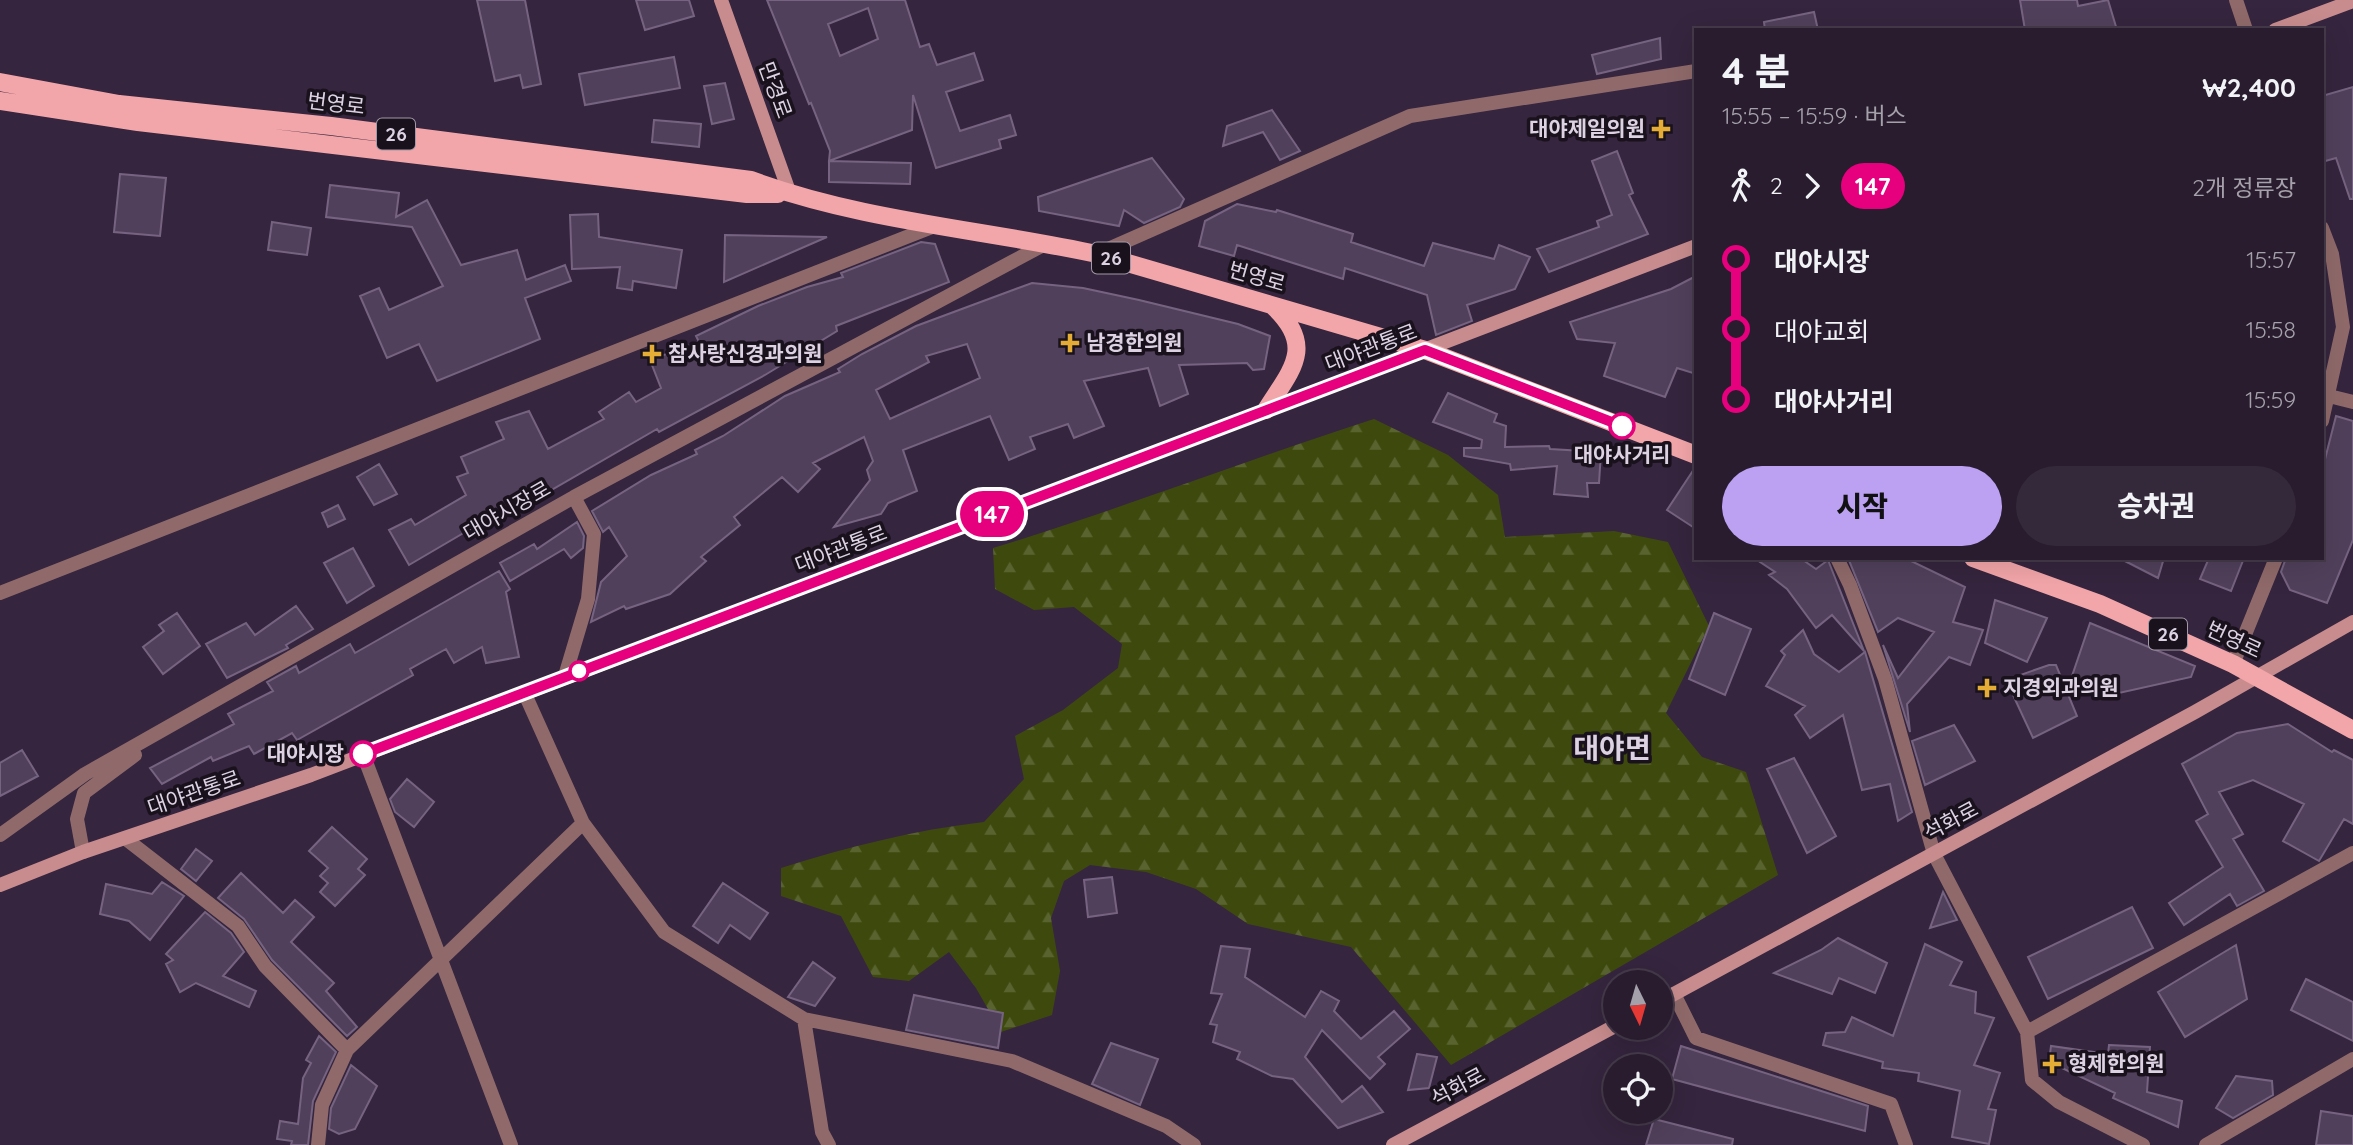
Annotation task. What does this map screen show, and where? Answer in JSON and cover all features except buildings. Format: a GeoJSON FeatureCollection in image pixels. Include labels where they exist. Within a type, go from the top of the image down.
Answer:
{"type":"FeatureCollection","features":[{"type":"Feature","properties":{"kind":"main road","name":"만경로"},"geometry":{"type":"LineString","coordinates":[[721,0],[790,194]]}},
{"type":"Feature","properties":{"kind":"main road"},"geometry":{"type":"LineString","coordinates":[[2280,28],[2353,1]]}},
{"type":"Feature","properties":{"kind":"main road","name":"번영로"},"geometry":{"type":"LineString","coordinates":[[0,82],[119,104],[331,125],[751,180],[790,194],[932,227],[1047,243],[1097,254],[1425,350],[1694,454]]}},
{"type":"Feature","properties":{"kind":"main road","name":"번영로"},"geometry":{"type":"LineString","coordinates":[[0,101],[138,122],[733,192],[790,194]]}},
{"type":"Feature","properties":{"kind":"main road","name":"대야관통로"},"geometry":{"type":"LineString","coordinates":[[0,885],[83,852],[363,754],[1694,247]]}},
{"type":"Feature","properties":{"kind":"main road"},"geometry":{"type":"LineString","coordinates":[[1266,410],[1292,368],[1298,349],[1292,324],[1271,305]]}},
{"type":"Feature","properties":{"kind":"main road","name":"번영로"},"geometry":{"type":"LineString","coordinates":[[1979,560],[2100,604],[2233,664],[2353,730]]}},
{"type":"Feature","properties":{"kind":"main road","name":"석화로"},"geometry":{"type":"LineString","coordinates":[[1674,994],[2260,677],[2353,622]]}},
{"type":"Feature","properties":{"kind":"main road","name":"석화로"},"geometry":{"type":"LineString","coordinates":[[1393,1145],[1603,1032]]}},
{"type":"Feature","properties":{"kind":"street"},"geometry":{"type":"LineString","coordinates":[[2236,0],[2245,28]]}},
{"type":"Feature","properties":{"kind":"street"},"geometry":{"type":"LineString","coordinates":[[1097,254],[1410,116],[1694,71]]}},
{"type":"Feature","properties":{"kind":"street"},"geometry":{"type":"LineString","coordinates":[[0,593],[932,227]]}},
{"type":"Feature","properties":{"kind":"street"},"geometry":{"type":"LineString","coordinates":[[2324,233],[2332,254],[2343,327],[2324,414]]}},
{"type":"Feature","properties":{"kind":"street","name":"대야시장로"},"geometry":{"type":"LineString","coordinates":[[0,835],[85,774],[574,497],[1047,243]]}},
{"type":"Feature","properties":{"kind":"street"},"geometry":{"type":"LineString","coordinates":[[2329,396],[2353,402]]}},
{"type":"Feature","properties":{"kind":"street"},"geometry":{"type":"LineString","coordinates":[[565,676],[588,599],[594,534],[574,497]]}},
{"type":"Feature","properties":{"kind":"street"},"geometry":{"type":"LineString","coordinates":[[1838,560],[1885,679],[1934,854],[2027,1032],[2032,1080],[2059,1102],[2143,1145]]}},
{"type":"Feature","properties":{"kind":"street"},"geometry":{"type":"LineString","coordinates":[[2233,664],[2275,560]]}},
{"type":"Feature","properties":{"kind":"street"},"geometry":{"type":"LineString","coordinates":[[524,692],[583,823],[664,932],[804,1019],[1012,1061],[1166,1126],[1194,1145]]}},
{"type":"Feature","properties":{"kind":"street"},"geometry":{"type":"LineString","coordinates":[[83,852],[77,819],[84,793],[181,720]]}},
{"type":"Feature","properties":{"kind":"street"},"geometry":{"type":"LineString","coordinates":[[363,754],[512,1145]]}},
{"type":"Feature","properties":{"kind":"street"},"geometry":{"type":"LineString","coordinates":[[318,1145],[322,1105],[347,1050],[583,823]]}},
{"type":"Feature","properties":{"kind":"street"},"geometry":{"type":"LineString","coordinates":[[126,839],[238,926],[265,966],[347,1050]]}},
{"type":"Feature","properties":{"kind":"street"},"geometry":{"type":"LineString","coordinates":[[2027,1032],[2353,853]]}},
{"type":"Feature","properties":{"kind":"street"},"geometry":{"type":"LineString","coordinates":[[1674,994],[1696,1038],[1891,1104],[1906,1145]]}},
{"type":"Feature","properties":{"kind":"street"},"geometry":{"type":"LineString","coordinates":[[804,1019],[822,1132],[829,1145]]}},
{"type":"Feature","properties":{"kind":"street"},"geometry":{"type":"LineString","coordinates":[[2206,1145],[2353,1059]]}},
{"type":"Feature","properties":{"kind":"green space"},"geometry":{"type":"Polygon","coordinates":[[[1374,419],[1448,455],[1498,495],[1505,537],[1614,531],[1668,542],[1709,626],[1666,713],[1702,757],[1746,772],[1778,875],[1614,970],[1603,970],[1603,977],[1451,1065],[1351,947],[1248,924],[1196,889],[1146,872],[1090,865],[1064,881],[1051,918],[1060,971],[1052,1015],[1001,1032],[976,988],[949,952],[909,981],[873,977],[841,916],[781,896],[781,868],[881,840],[984,822],[1024,779],[1015,736],[1063,710],[1118,668],[1122,644],[1074,607],[1034,610],[995,589],[993,548],[1374,419]]]}},
{"type":"Feature","properties":{"kind":"bus line","name":"147"},"geometry":{"type":"LineString","coordinates":[[363,754],[1425,350],[1622,426]]}},
{"type":"Feature","properties":{"kind":"place","name":"대야제일의원"},"geometry":{"type":"Point","coordinates":[1661,129]}},
{"type":"Feature","properties":{"kind":"place","name":"남경한의원"},"geometry":{"type":"Point","coordinates":[1070,343]}},
{"type":"Feature","properties":{"kind":"place","name":"참사랑신경과의원"},"geometry":{"type":"Point","coordinates":[652,354]}},
{"type":"Feature","properties":{"kind":"place","name":"대야사거리"},"geometry":{"type":"Point","coordinates":[1622,426]}},
{"type":"Feature","properties":{"kind":"place","name":"지경외과의원"},"geometry":{"type":"Point","coordinates":[1987,688]}},
{"type":"Feature","properties":{"kind":"place","name":"대야시장"},"geometry":{"type":"Point","coordinates":[363,754]}},
{"type":"Feature","properties":{"kind":"place","name":"형제한의원"},"geometry":{"type":"Point","coordinates":[2052,1064]}},
{"type":"Feature","properties":{"kind":"district","name":"대야면"},"geometry":{"type":"Point","coordinates":[1612,748]}}]}
